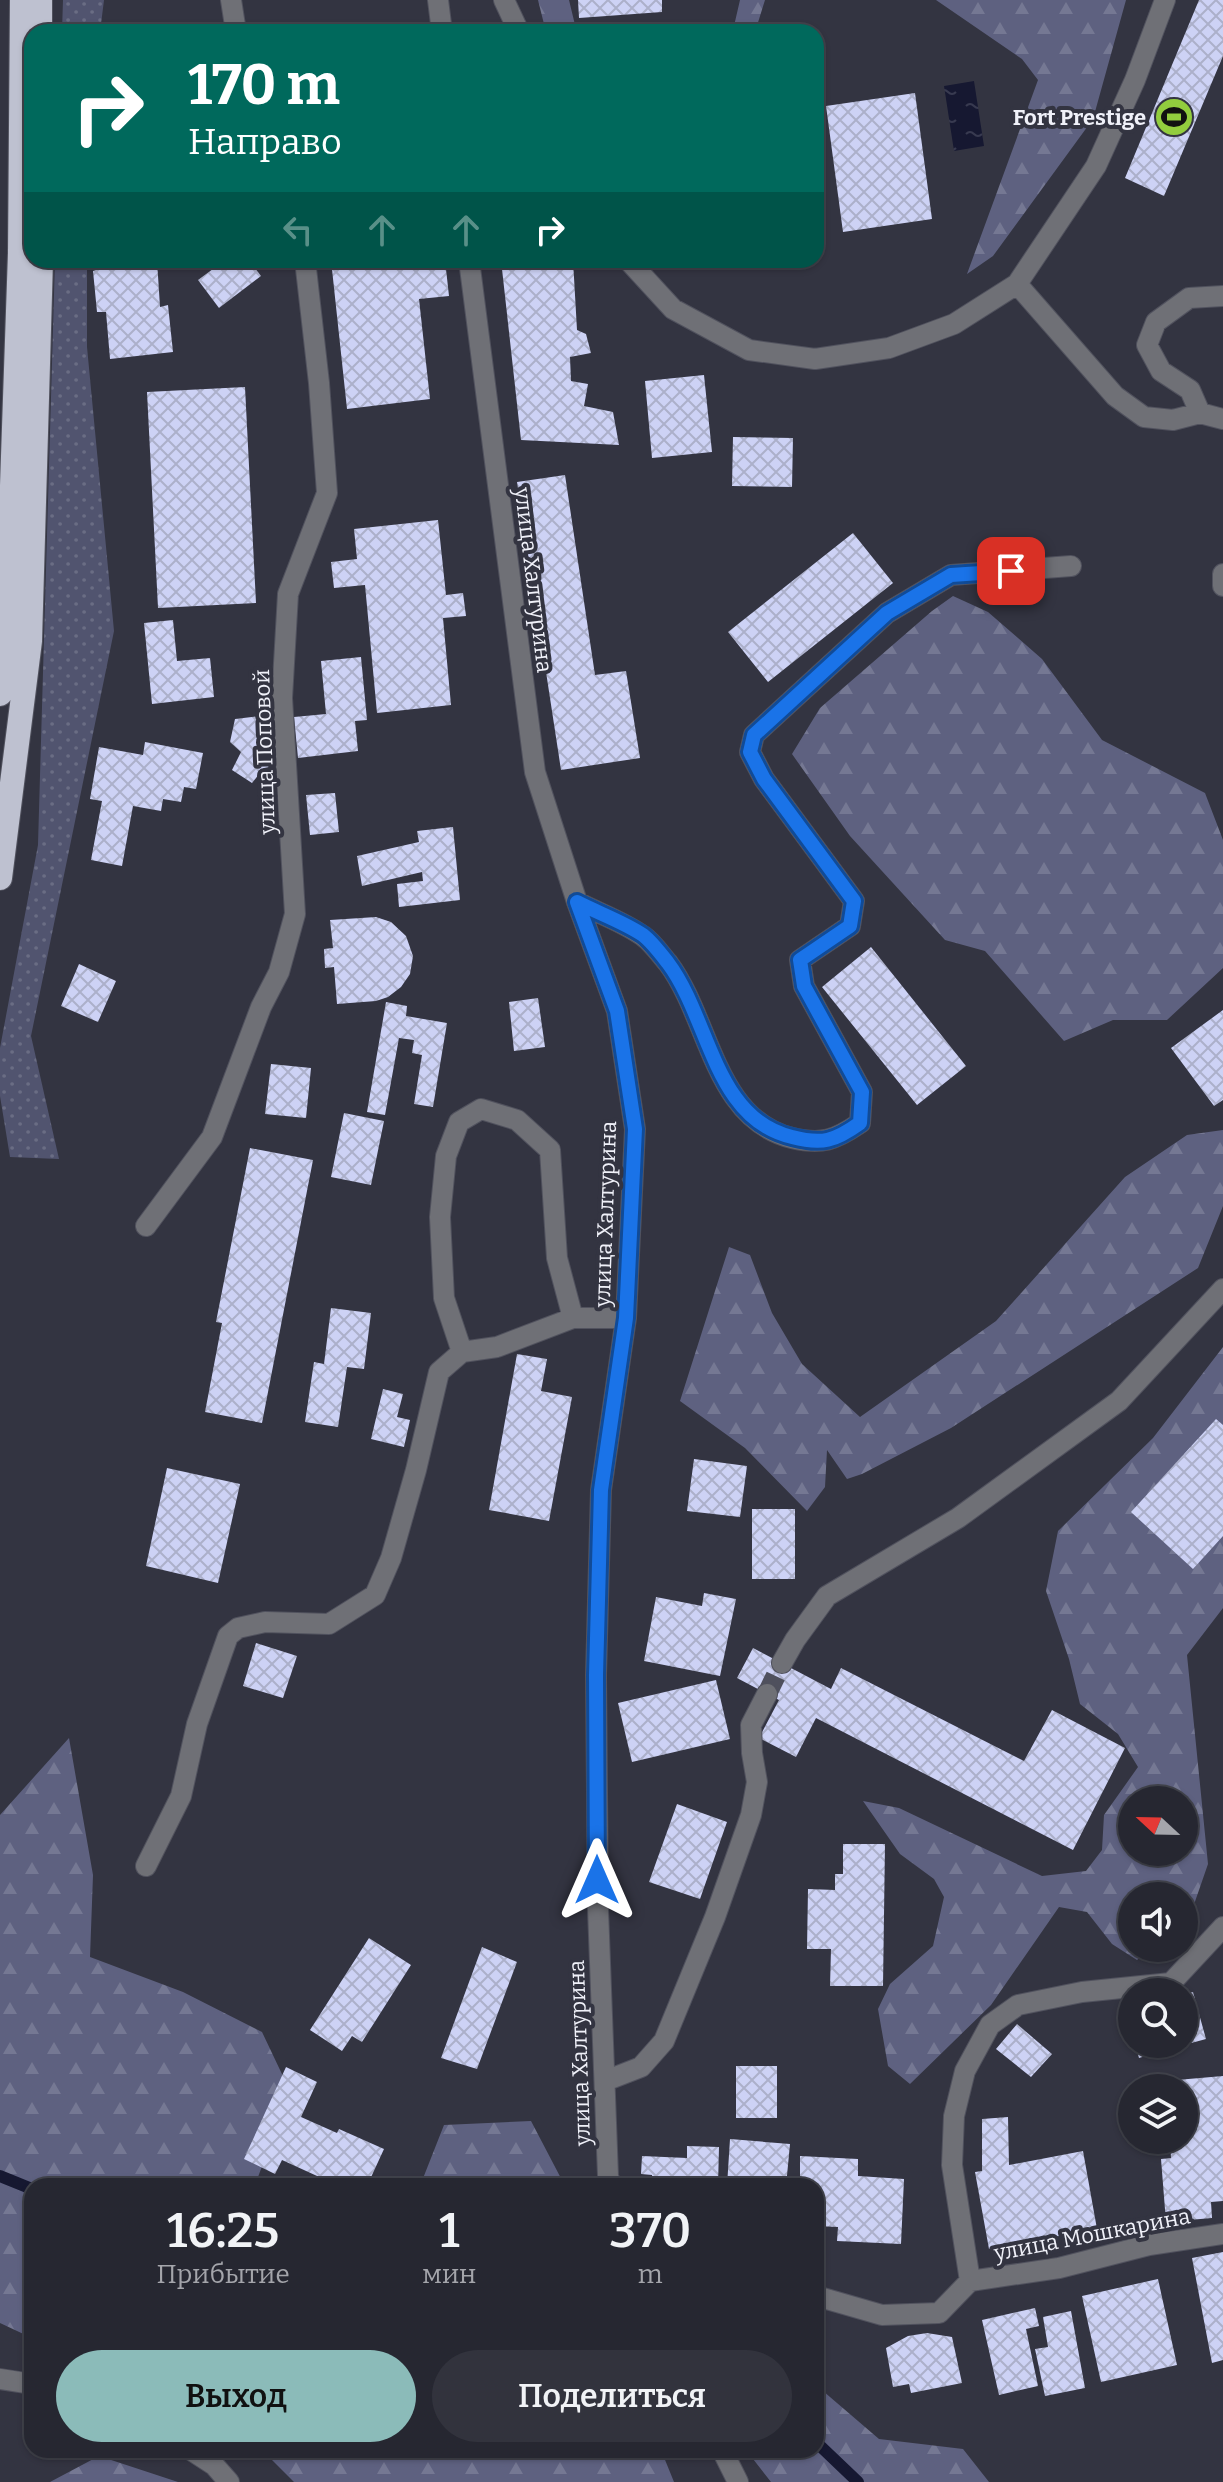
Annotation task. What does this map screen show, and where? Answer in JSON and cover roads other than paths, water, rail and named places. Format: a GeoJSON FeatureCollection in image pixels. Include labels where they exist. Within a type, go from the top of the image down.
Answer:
{"type":"FeatureCollection","features":[{"type":"Feature","properties":{"kind":"highway"},"geometry":{"type":"LineString","coordinates":[[0,694],[7,631],[20,268],[22,0]]}},
{"type":"Feature","properties":{"kind":"highway"},"geometry":{"type":"LineString","coordinates":[[40,0],[40,24]]}},
{"type":"Feature","properties":{"kind":"highway"},"geometry":{"type":"LineString","coordinates":[[0,878],[30,641],[41,268]]}},
{"type":"Feature","properties":{"kind":"street"},"geometry":{"type":"LineString","coordinates":[[231,0],[235,24]]}},
{"type":"Feature","properties":{"kind":"street"},"geometry":{"type":"LineString","coordinates":[[438,0],[441,24]]}},
{"type":"Feature","properties":{"kind":"street"},"geometry":{"type":"LineString","coordinates":[[504,0],[515,24]]}},
{"type":"Feature","properties":{"kind":"street"},"geometry":{"type":"LineString","coordinates":[[635,268],[673,309],[749,350],[815,359],[889,348],[954,324],[1017,284],[1096,166],[1135,80],[1165,0]]}},
{"type":"Feature","properties":{"kind":"street","name":"улица Поповой"},"geometry":{"type":"LineString","coordinates":[[146,1226],[212,1137],[261,1007],[279,972],[295,914],[282,698],[288,594],[327,493],[306,268]]}},
{"type":"Feature","properties":{"kind":"street","name":"улица Халтурина"},"geometry":{"type":"LineString","coordinates":[[470,268],[535,772],[577,902],[617,1011],[635,1129],[626,1318],[601,1490],[596,1659],[598,1909],[609,2178]]}},
{"type":"Feature","properties":{"kind":"street"},"geometry":{"type":"LineString","coordinates":[[1017,284],[1115,396],[1144,417],[1173,420],[1200,413],[1223,419]]}},
{"type":"Feature","properties":{"kind":"street"},"geometry":{"type":"LineString","coordinates":[[1200,413],[1190,390],[1161,371],[1147,345],[1156,322],[1189,298],[1223,296]]}},
{"type":"Feature","properties":{"kind":"street"},"geometry":{"type":"LineString","coordinates":[[577,902],[644,936],[670,966],[705,1032],[729,1092],[751,1118],[780,1135],[809,1142],[837,1139],[860,1123],[862,1092],[804,986],[800,960],[850,926],[854,901],[764,779],[750,752],[754,735],[887,613],[951,575],[1071,566]]}},
{"type":"Feature","properties":{"kind":"street"},"geometry":{"type":"LineString","coordinates":[[1223,574],[1223,586]]}},
{"type":"Feature","properties":{"kind":"street"},"geometry":{"type":"LineString","coordinates":[[462,1352],[444,1298],[440,1217],[446,1156],[459,1122],[481,1109],[517,1120],[550,1150],[557,1258],[573,1318]]}},
{"type":"Feature","properties":{"kind":"street"},"geometry":{"type":"LineString","coordinates":[[782,1663],[827,1596],[958,1518],[1119,1401],[1223,1289]]}},
{"type":"Feature","properties":{"kind":"street"},"geometry":{"type":"LineString","coordinates":[[146,1866],[181,1796],[197,1724],[228,1636],[238,1628],[265,1622],[329,1624],[375,1595],[391,1558],[439,1372],[462,1352],[497,1347],[573,1318],[626,1318]]}},
{"type":"Feature","properties":{"kind":"street"},"geometry":{"type":"LineString","coordinates":[[605,2081],[641,2067],[664,2041],[670,2027],[715,1917],[751,1815],[757,1782],[751,1725],[767,1694]]}},
{"type":"Feature","properties":{"kind":"street"},"geometry":{"type":"LineString","coordinates":[[824,2298],[882,2315],[939,2313],[970,2281],[952,2165],[954,2116],[965,2071],[990,2025],[1018,2005],[1082,1992],[1171,1983],[1223,1927]]}},
{"type":"Feature","properties":{"kind":"street","name":"улица Мошкарина"},"geometry":{"type":"LineString","coordinates":[[970,2281],[1059,2268],[1149,2245],[1223,2234]]}},
{"type":"Feature","properties":{"kind":"street"},"geometry":{"type":"LineString","coordinates":[[0,2379],[24,2383]]}},
{"type":"Feature","properties":{"kind":"street"},"geometry":{"type":"LineString","coordinates":[[203,2458],[229,2482]]}},
{"type":"Feature","properties":{"kind":"street"},"geometry":{"type":"LineString","coordinates":[[726,2458],[738,2482]]}},
{"type":"Feature","properties":{"kind":"water"},"geometry":{"type":"Polygon","coordinates":[[[974,81],[984,146],[954,151],[944,86],[974,81]]]}},
{"type":"Feature","properties":{"kind":"waterway"},"geometry":{"type":"LineString","coordinates":[[0,2176],[24,2186]]}},
{"type":"Feature","properties":{"kind":"waterway"},"geometry":{"type":"LineString","coordinates":[[824,2450],[858,2482]]}},
{"type":"Feature","properties":{"kind":"tunnel"},"geometry":{"type":"LineString","coordinates":[[767,1694],[782,1663]]}},
{"type":"Feature","properties":{"kind":"place","name":"Fort Prestige"},"geometry":{"type":"Point","coordinates":[1174,117]}}]}
